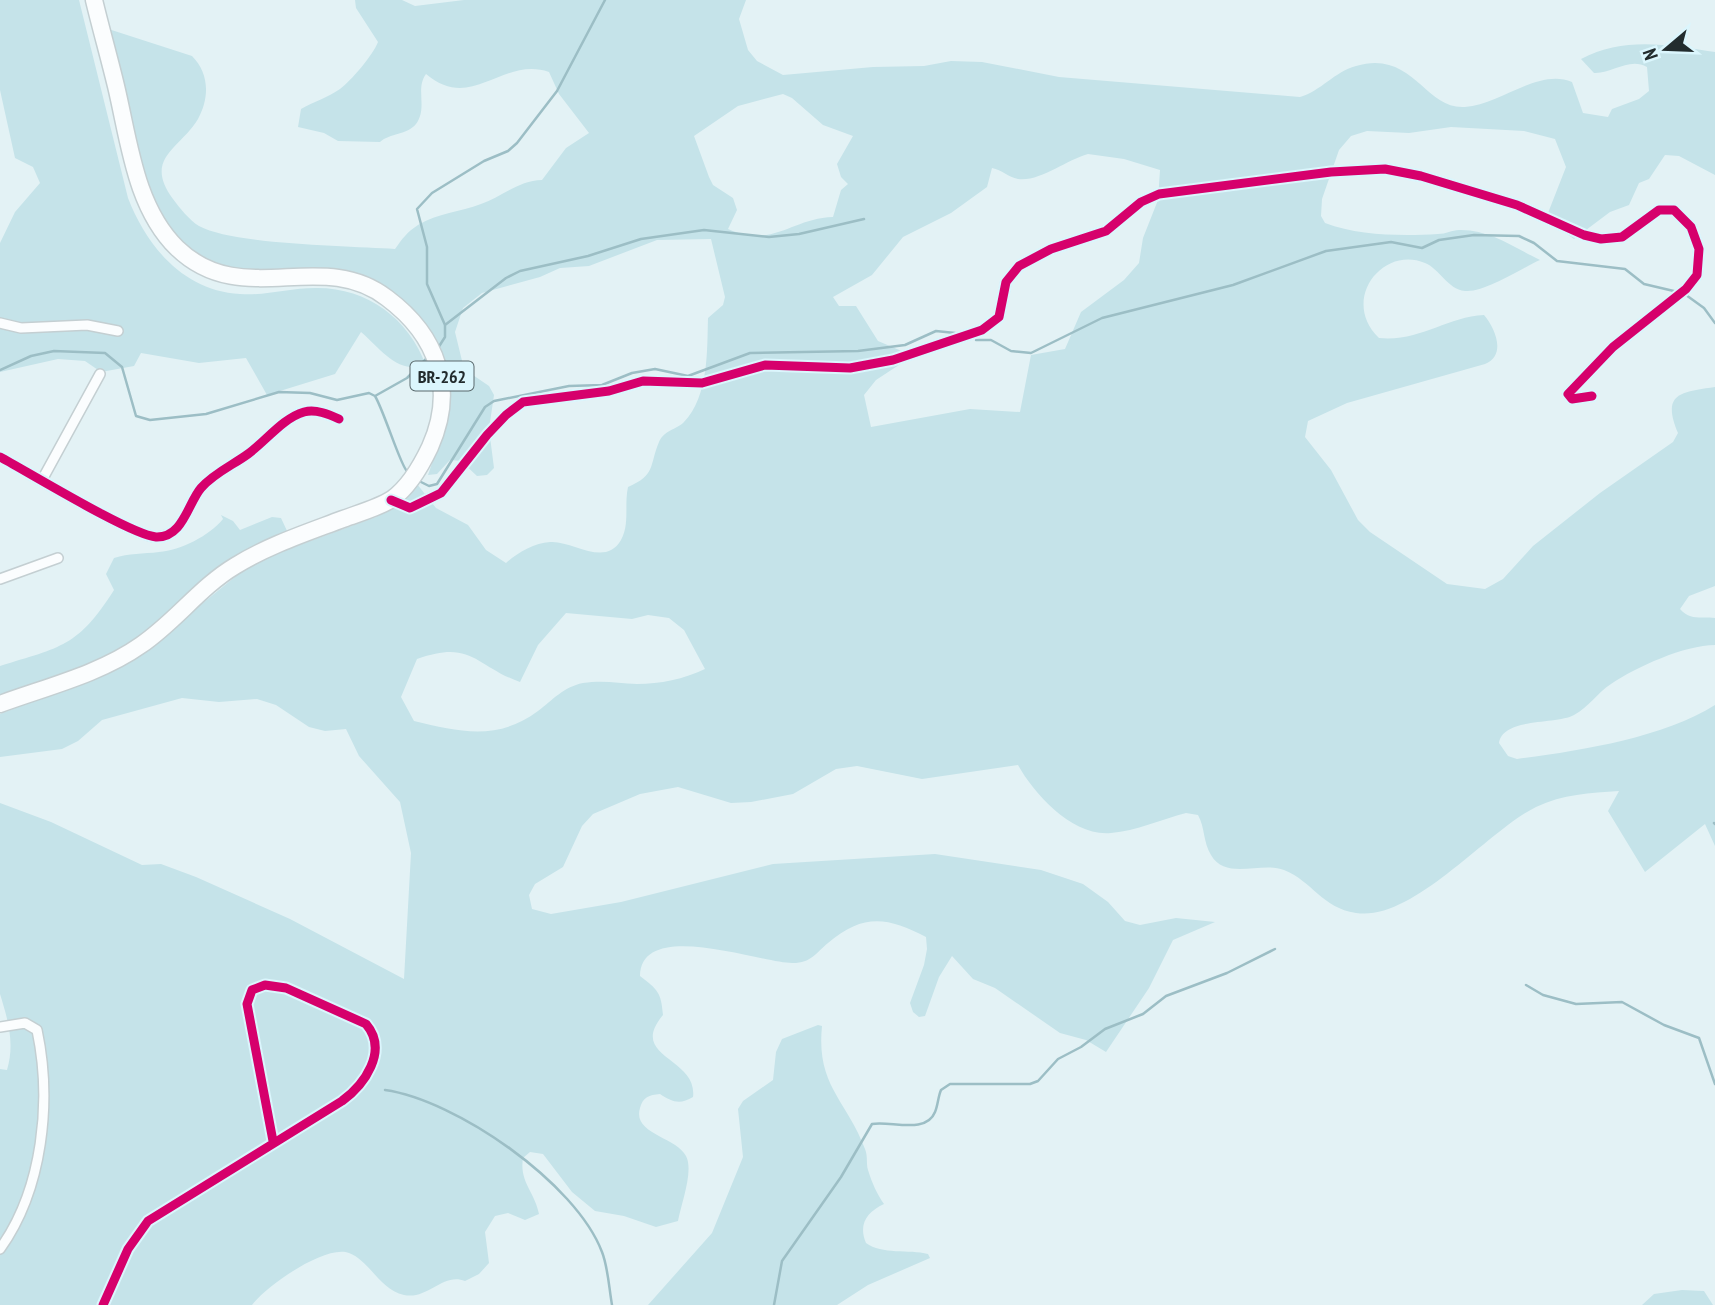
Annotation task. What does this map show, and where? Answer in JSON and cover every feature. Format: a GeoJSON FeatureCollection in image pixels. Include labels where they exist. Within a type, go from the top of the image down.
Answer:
{"type":"FeatureCollection","features":[{"type":"Feature","properties":{"kind":"highway","name":"BR-262"},"geometry":{"type":"LineString","coordinates":[[0,704],[113,662],[159,632],[234,566],[293,538],[390,500],[423,462],[438,428],[444,393],[442,375],[429,345],[404,312],[371,287],[330,275],[240,279],[203,268],[176,247],[145,200],[94,0]]}},
{"type":"Feature","properties":{"kind":"street"},"geometry":{"type":"LineString","coordinates":[[390,500],[410,508],[433,499],[506,415],[523,402],[609,391],[643,381],[702,383],[765,365],[850,368],[892,360],[992,325],[1002,309],[1006,282],[1019,266],[1051,249],[1114,227],[1151,197],[1331,172],[1385,169],[1413,174],[1517,205],[1584,235],[1601,239],[1622,237],[1659,210],[1679,213],[1691,227],[1697,241],[1697,275],[1686,289],[1613,347],[1567,394],[1572,398],[1592,396]]}},
{"type":"Feature","properties":{"kind":"street"},"geometry":{"type":"LineString","coordinates":[[0,323],[22,328],[87,325],[118,331]]}},
{"type":"Feature","properties":{"kind":"street"},"geometry":{"type":"LineString","coordinates":[[42,480],[100,374]]}},
{"type":"Feature","properties":{"kind":"street"},"geometry":{"type":"LineString","coordinates":[[0,457],[131,527],[155,537],[162,536],[179,525],[207,481],[248,455],[291,418],[317,411],[339,419]]}},
{"type":"Feature","properties":{"kind":"street"},"geometry":{"type":"LineString","coordinates":[[0,579],[58,558]]}},
{"type":"Feature","properties":{"kind":"street"},"geometry":{"type":"LineString","coordinates":[[103,1305],[128,1249],[148,1221],[355,1091],[372,1068],[373,1041],[370,1029],[359,1019],[322,1006],[291,990],[265,985],[252,990],[247,1004],[273,1141]]}},
{"type":"Feature","properties":{"kind":"street"},"geometry":{"type":"LineString","coordinates":[[0,1027],[25,1023],[37,1030],[43,1058],[41,1137],[26,1202],[18,1222],[0,1249]]}},
{"type":"Feature","properties":{"kind":"shaded area"},"geometry":{"type":"Polygon","coordinates":[[[0,0],[79,0],[128,198],[146,233],[170,263],[202,285],[220,291],[249,294],[315,288],[351,293],[368,300],[397,320],[409,333],[426,366],[406,366],[390,359],[361,332],[335,374],[267,395],[246,358],[199,363],[141,353],[134,366],[101,372],[85,361],[58,359],[0,372],[0,243],[15,212],[40,183],[33,167],[15,158],[0,90],[0,0]]]}},
{"type":"Feature","properties":{"kind":"shaded area"},"geometry":{"type":"Polygon","coordinates":[[[355,0],[402,0],[415,6],[464,0],[746,0],[739,19],[748,50],[757,61],[783,75],[873,67],[924,66],[951,61],[982,62],[1059,77],[1300,97],[1348,69],[1375,63],[1405,72],[1439,99],[1451,105],[1465,107],[1492,100],[1532,83],[1559,79],[1572,82],[1583,113],[1608,117],[1612,109],[1639,99],[1649,91],[1647,67],[1634,64],[1594,73],[1581,59],[1614,47],[1647,44],[1715,52],[1715,175],[1679,156],[1665,155],[1649,179],[1639,183],[1629,205],[1610,212],[1574,239],[1550,222],[1548,213],[1566,167],[1555,139],[1524,131],[1451,127],[1409,133],[1367,131],[1351,136],[1339,150],[1322,199],[1321,216],[1325,223],[1352,230],[1396,235],[1470,231],[1501,240],[1540,260],[1473,291],[1453,287],[1425,263],[1409,260],[1394,262],[1381,269],[1371,280],[1365,293],[1364,308],[1368,323],[1379,338],[1407,336],[1457,320],[1484,315],[1495,334],[1496,354],[1485,364],[1347,403],[1308,421],[1305,437],[1331,470],[1358,520],[1370,532],[1447,584],[1485,589],[1503,579],[1533,546],[1600,493],[1673,442],[1678,433],[1672,410],[1677,397],[1715,387],[1715,586],[1689,596],[1680,609],[1692,617],[1715,618],[1715,645],[1690,649],[1647,664],[1611,684],[1574,715],[1520,725],[1503,735],[1499,743],[1508,756],[1517,759],[1566,752],[1646,734],[1671,726],[1715,705],[1715,846],[1705,824],[1645,872],[1608,811],[1619,791],[1566,797],[1536,807],[1517,819],[1425,890],[1401,904],[1378,912],[1356,913],[1334,906],[1284,870],[1235,869],[1218,863],[1208,850],[1198,815],[1186,813],[1120,832],[1097,832],[1083,828],[1069,821],[1044,800],[1018,765],[922,779],[857,766],[836,769],[793,794],[751,802],[731,803],[678,787],[640,794],[593,814],[582,826],[563,867],[535,884],[529,895],[532,909],[551,914],[621,902],[773,864],[935,854],[1041,870],[1083,884],[1108,902],[1125,921],[1140,925],[1176,918],[1215,922],[1173,940],[1149,988],[1106,1052],[1086,1040],[1060,1033],[995,988],[973,979],[952,956],[939,977],[925,1016],[919,1017],[913,1012],[910,1003],[924,965],[926,937],[888,922],[876,921],[853,927],[841,933],[813,957],[799,963],[706,948],[681,946],[660,949],[646,959],[640,976],[655,988],[660,996],[663,1015],[654,1029],[653,1040],[658,1049],[685,1073],[692,1084],[693,1097],[680,1102],[660,1094],[650,1096],[641,1104],[639,1117],[649,1130],[674,1144],[686,1156],[688,1179],[678,1221],[656,1227],[624,1216],[595,1211],[572,1192],[543,1154],[530,1152],[523,1158],[523,1174],[539,1214],[525,1220],[508,1213],[495,1216],[485,1232],[489,1263],[479,1274],[465,1281],[450,1280],[421,1294],[404,1295],[396,1292],[356,1257],[339,1252],[312,1260],[297,1268],[252,1305],[0,1305],[0,1069],[7,1070],[10,1041],[0,994],[0,803],[51,822],[142,865],[161,864],[196,877],[290,919],[404,979],[411,853],[400,802],[359,756],[346,729],[325,731],[309,727],[276,705],[257,699],[219,702],[182,698],[102,720],[78,741],[62,749],[0,757],[0,714],[129,663],[246,568],[272,555],[376,517],[417,484],[436,508],[468,525],[486,550],[506,563],[526,549],[550,542],[588,551],[606,552],[614,548],[624,534],[628,487],[647,474],[661,438],[684,422],[698,399],[702,386],[707,358],[708,318],[723,305],[725,297],[711,239],[657,240],[589,266],[560,268],[540,277],[482,293],[463,308],[455,332],[464,369],[489,386],[494,395],[489,429],[494,468],[487,475],[477,476],[461,461],[450,460],[437,474],[428,475],[446,422],[443,367],[374,286],[239,280],[160,233],[96,25],[192,56],[198,63],[205,78],[205,102],[198,119],[168,155],[162,173],[173,199],[192,221],[216,232],[238,237],[395,249],[408,233],[426,221],[489,201],[526,183],[542,180],[566,148],[589,133],[559,94],[549,72],[532,69],[458,88],[443,84],[426,74],[421,86],[421,112],[416,124],[380,142],[338,141],[324,133],[298,127],[301,109],[345,85],[378,42],[356,8],[355,0]],[[783,94],[738,106],[694,136],[713,185],[733,198],[737,210],[728,229],[758,236],[833,217],[841,190],[848,184],[841,177],[837,164],[853,136],[823,125],[792,98],[783,94]],[[1088,154],[1044,174],[1026,179],[1014,178],[992,168],[987,187],[951,213],[903,237],[872,275],[833,297],[839,306],[856,306],[878,341],[904,352],[905,361],[876,380],[864,395],[871,427],[970,409],[1020,412],[1031,355],[1065,349],[1081,312],[1124,280],[1139,263],[1143,238],[1158,200],[1160,170],[1124,159],[1088,154]],[[566,613],[538,645],[520,682],[462,653],[435,654],[417,659],[401,697],[414,721],[463,731],[493,730],[523,720],[576,685],[597,682],[654,683],[705,669],[684,630],[669,618],[648,615],[632,619],[566,613]]]}},
{"type":"Feature","properties":{"kind":"shaded area"},"geometry":{"type":"Polygon","coordinates":[[[221,515],[233,521],[240,530],[272,517],[281,518],[288,533],[249,548],[224,563],[148,633],[109,656],[0,696],[0,666],[53,649],[78,634],[90,623],[114,590],[106,574],[114,558],[167,551],[185,545],[217,525],[223,519],[221,515]]]}},
{"type":"Feature","properties":{"kind":"shaded area"},"geometry":{"type":"Polygon","coordinates":[[[818,1025],[822,1026],[821,1046],[828,1078],[866,1152],[871,1179],[884,1204],[866,1219],[863,1230],[866,1243],[880,1249],[928,1254],[930,1258],[868,1285],[837,1305],[648,1305],[712,1233],[743,1157],[738,1109],[743,1101],[773,1080],[776,1052],[782,1039],[818,1025]]]}},
{"type":"Feature","properties":{"kind":"shaded area"},"geometry":{"type":"Polygon","coordinates":[[[1682,1290],[1704,1291],[1713,1305],[1642,1305],[1654,1294],[1682,1290]]]}},
{"type":"Feature","properties":{"kind":"waterway"},"geometry":{"type":"LineString","coordinates":[[438,348],[445,337],[445,325],[427,284],[427,247],[417,209],[432,193],[484,161],[508,151],[517,143],[557,91],[605,0]]}},
{"type":"Feature","properties":{"kind":"waterway"},"geometry":{"type":"LineString","coordinates":[[445,325],[506,278],[520,271],[588,256],[641,239],[704,230],[769,237],[799,234],[864,219]]}},
{"type":"Feature","properties":{"kind":"waterway"},"geometry":{"type":"LineString","coordinates":[[976,340],[991,340],[1011,351],[1031,353],[1102,318],[1233,285],[1326,251],[1391,242],[1422,248],[1439,240],[1474,235],[1519,236],[1534,243],[1557,261],[1625,269],[1644,284],[1678,292]]}},
{"type":"Feature","properties":{"kind":"waterway"},"geometry":{"type":"LineString","coordinates":[[1686,295],[1704,308],[1715,323]]}},
{"type":"Feature","properties":{"kind":"waterway"},"geometry":{"type":"LineString","coordinates":[[419,481],[429,486],[437,484],[485,407],[494,401],[569,386],[602,385],[632,373],[655,369],[688,376],[750,353],[858,351],[905,345],[936,331],[955,333]]}},
{"type":"Feature","properties":{"kind":"waterway"},"geometry":{"type":"LineString","coordinates":[[0,370],[31,356],[54,351],[105,353],[122,367],[136,416],[150,420],[206,414],[279,392],[310,393],[337,400],[369,393],[375,396],[407,378],[427,358]]}},
{"type":"Feature","properties":{"kind":"waterway"},"geometry":{"type":"LineString","coordinates":[[375,396],[407,471]]}},
{"type":"Feature","properties":{"kind":"waterway"},"geometry":{"type":"LineString","coordinates":[[774,1305],[782,1261],[841,1177],[872,1124],[924,1123],[935,1112],[941,1090],[950,1084],[1030,1084],[1038,1081],[1058,1059],[1081,1047],[1105,1029],[1143,1014],[1166,996],[1227,973],[1275,949]]}},
{"type":"Feature","properties":{"kind":"waterway"},"geometry":{"type":"LineString","coordinates":[[1526,985],[1543,995],[1576,1004],[1622,1002],[1664,1025],[1699,1038],[1715,1084]]}},
{"type":"Feature","properties":{"kind":"waterway"},"geometry":{"type":"LineString","coordinates":[[385,1090],[414,1097],[478,1127],[541,1173],[567,1199],[588,1226],[602,1252],[612,1305]]}},
{"type":"Feature","properties":{"kind":"cycle path"},"geometry":{"type":"LineString","coordinates":[[391,500],[410,508],[441,493],[487,435],[523,402],[609,391],[643,381],[702,383],[765,365],[850,368],[893,360],[982,330],[999,317],[1006,282],[1019,266],[1051,249],[1106,231],[1141,202],[1159,194],[1331,172],[1385,169],[1421,176],[1517,205],[1584,235],[1601,239],[1622,237],[1659,210],[1674,210],[1691,227],[1699,249],[1697,275],[1686,289],[1613,347],[1568,394],[1572,399],[1592,396]]}},
{"type":"Feature","properties":{"kind":"cycle path"},"geometry":{"type":"LineString","coordinates":[[0,457],[125,526],[143,534],[165,536],[179,526],[196,494],[206,483],[248,454],[289,419],[313,411],[339,419]]}},
{"type":"Feature","properties":{"kind":"cycle path"},"geometry":{"type":"LineString","coordinates":[[103,1305],[128,1249],[148,1221],[342,1101],[358,1086],[371,1067],[375,1045],[366,1024],[286,988],[265,985],[252,990],[247,1004],[273,1141]]}}]}
